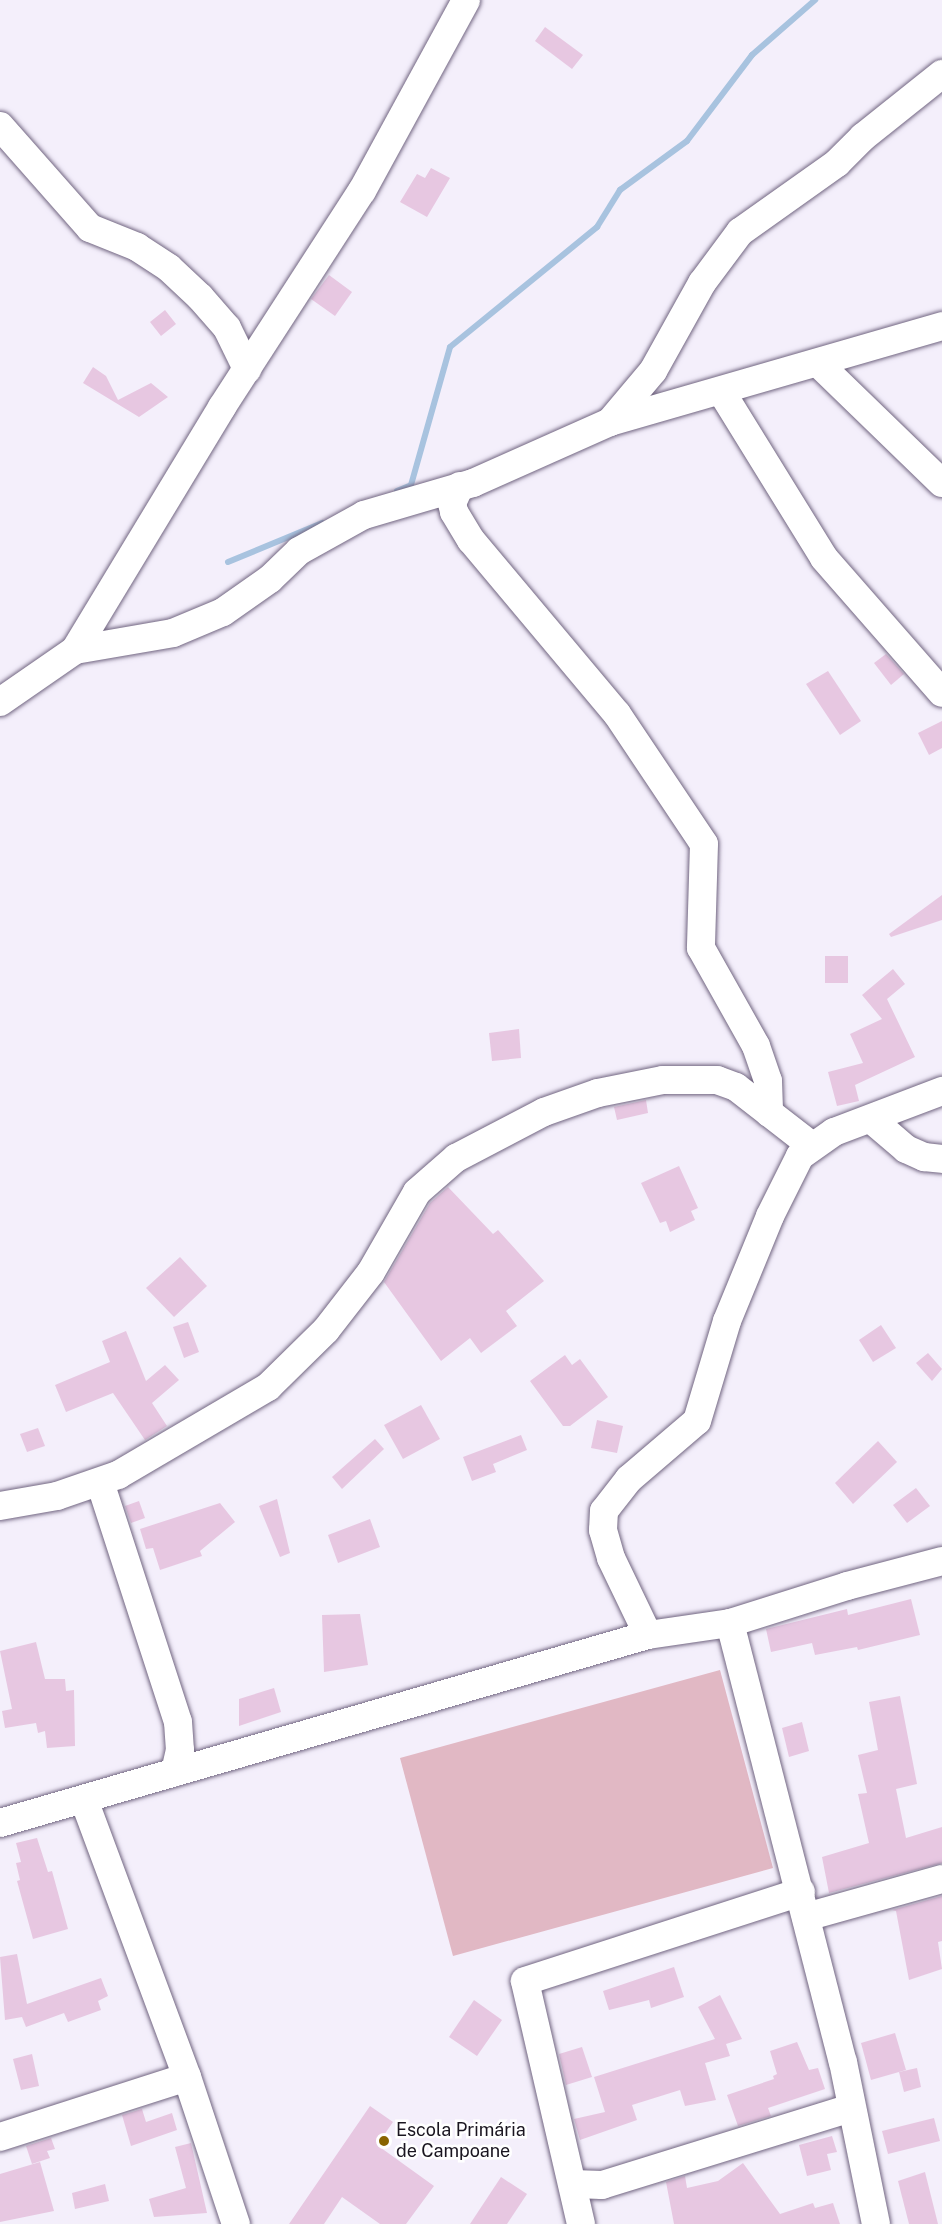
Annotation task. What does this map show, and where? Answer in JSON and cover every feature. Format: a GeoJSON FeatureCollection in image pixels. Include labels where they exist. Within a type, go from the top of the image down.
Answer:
{"type":"FeatureCollection","features":[{"type":"Feature","properties":{"kind":"street"},"geometry":{"type":"LineString","coordinates":[[0,702],[75,650],[247,369],[362,191],[466,0]]}},
{"type":"Feature","properties":{"kind":"street"},"geometry":{"type":"LineString","coordinates":[[610,422],[653,371],[702,283],[740,232],[837,163],[863,137],[942,74]]}},
{"type":"Feature","properties":{"kind":"street"},"geometry":{"type":"LineString","coordinates":[[0,126],[71,211],[90,228],[137,247],[169,268],[200,297],[227,328],[247,369]]}},
{"type":"Feature","properties":{"kind":"street"},"geometry":{"type":"LineString","coordinates":[[75,650],[173,633],[222,612],[270,579],[299,551],[364,515],[460,486],[610,422],[819,364],[942,326]]}},
{"type":"Feature","properties":{"kind":"street"},"geometry":{"type":"LineString","coordinates":[[819,364],[942,483]]}},
{"type":"Feature","properties":{"kind":"street"},"geometry":{"type":"LineString","coordinates":[[721,391],[824,558],[942,693]]}},
{"type":"Feature","properties":{"kind":"street"},"geometry":{"type":"LineString","coordinates":[[460,486],[452,503],[454,512],[471,540],[617,714],[704,843],[700,948],[756,1046],[768,1081],[769,1113]]}},
{"type":"Feature","properties":{"kind":"street"},"geometry":{"type":"LineString","coordinates":[[0,1506],[57,1496],[100,1482],[237,1408],[268,1387],[326,1330],[371,1272],[417,1192],[456,1158],[544,1112],[598,1093],[663,1080],[717,1080],[736,1087],[812,1146]]}},
{"type":"Feature","properties":{"kind":"street"},"geometry":{"type":"LineString","coordinates":[[648,1635],[611,1558],[603,1530],[604,1511],[629,1479],[697,1421],[727,1321],[770,1216],[794,1167],[812,1146],[834,1132],[942,1091]]}},
{"type":"Feature","properties":{"kind":"street"},"geometry":{"type":"LineString","coordinates":[[871,1119],[906,1149],[924,1157],[942,1159]]}},
{"type":"Feature","properties":{"kind":"street"},"geometry":{"type":"LineString","coordinates":[[100,1482],[178,1722],[180,1750],[175,1772]]}},
{"type":"Feature","properties":{"kind":"street"},"geometry":{"type":"LineString","coordinates":[[0,1823],[648,1635],[730,1623],[847,1586],[942,1562]]}},
{"type":"Feature","properties":{"kind":"street"},"geometry":{"type":"LineString","coordinates":[[730,1623],[803,1904],[852,2108],[876,2224]]}},
{"type":"Feature","properties":{"kind":"street"},"geometry":{"type":"LineString","coordinates":[[84,1800],[187,2077],[236,2224]]}},
{"type":"Feature","properties":{"kind":"street"},"geometry":{"type":"LineString","coordinates":[[581,2224],[525,1981],[803,1904],[942,1879]]}},
{"type":"Feature","properties":{"kind":"street"},"geometry":{"type":"LineString","coordinates":[[0,2137],[187,2077]]}},
{"type":"Feature","properties":{"kind":"street"},"geometry":{"type":"LineString","coordinates":[[573,2184],[602,2186],[852,2108]]}},
{"type":"Feature","properties":{"kind":"shaded area"},"geometry":{"type":"Polygon","coordinates":[[[720,1670],[773,1868],[453,1956],[400,1758],[720,1670]]]}},
{"type":"Feature","properties":{"kind":"building"},"geometry":{"type":"Polygon","coordinates":[[[545,27],[583,55],[572,69],[535,41],[545,27]]]}},
{"type":"Feature","properties":{"kind":"building"},"geometry":{"type":"Polygon","coordinates":[[[431,168],[450,178],[427,217],[400,202],[417,174],[425,178],[431,168]]]}},
{"type":"Feature","properties":{"kind":"building"},"geometry":{"type":"Polygon","coordinates":[[[329,275],[352,292],[335,316],[311,299],[329,275]]]}},
{"type":"Feature","properties":{"kind":"building"},"geometry":{"type":"Polygon","coordinates":[[[165,310],[176,324],[161,336],[150,322],[165,310]]]}},
{"type":"Feature","properties":{"kind":"building"},"geometry":{"type":"Polygon","coordinates":[[[93,367],[106,376],[118,400],[151,383],[168,397],[139,417],[83,383],[93,367]]]}},
{"type":"Feature","properties":{"kind":"building"},"geometry":{"type":"Polygon","coordinates":[[[886,654],[904,674],[891,685],[874,663],[886,654]]]}},
{"type":"Feature","properties":{"kind":"building"},"geometry":{"type":"Polygon","coordinates":[[[828,671],[861,721],[840,735],[806,684],[828,671]]]}},
{"type":"Feature","properties":{"kind":"building"},"geometry":{"type":"Polygon","coordinates":[[[942,721],[942,748],[929,755],[918,733],[942,721]]]}},
{"type":"Feature","properties":{"kind":"building"},"geometry":{"type":"Polygon","coordinates":[[[942,895],[942,920],[891,937],[889,934],[942,895]]]}},
{"type":"Feature","properties":{"kind":"building"},"geometry":{"type":"Polygon","coordinates":[[[825,956],[848,956],[848,983],[825,983],[825,956]]]}},
{"type":"Feature","properties":{"kind":"building"},"geometry":{"type":"Polygon","coordinates":[[[893,969],[905,984],[887,999],[915,1057],[855,1085],[859,1101],[837,1106],[828,1072],[863,1063],[850,1034],[882,1019],[862,995],[893,969]]]}},
{"type":"Feature","properties":{"kind":"building"},"geometry":{"type":"Polygon","coordinates":[[[519,1029],[521,1058],[492,1061],[489,1033],[519,1029]]]}},
{"type":"Feature","properties":{"kind":"building"},"geometry":{"type":"Polygon","coordinates":[[[646,1100],[648,1113],[617,1120],[614,1107],[646,1100]]]}},
{"type":"Feature","properties":{"kind":"building"},"geometry":{"type":"Polygon","coordinates":[[[679,1166],[698,1208],[691,1211],[695,1220],[670,1232],[666,1221],[660,1223],[641,1183],[679,1166]]]}},
{"type":"Feature","properties":{"kind":"building"},"geometry":{"type":"Polygon","coordinates":[[[448,1187],[493,1234],[498,1230],[544,1281],[506,1311],[517,1326],[481,1353],[470,1338],[441,1361],[384,1282],[430,1203],[448,1187]]]}},
{"type":"Feature","properties":{"kind":"building"},"geometry":{"type":"Polygon","coordinates":[[[180,1257],[207,1286],[174,1317],[146,1288],[180,1257]]]}},
{"type":"Feature","properties":{"kind":"building"},"geometry":{"type":"Polygon","coordinates":[[[188,1322],[199,1352],[184,1358],[173,1327],[188,1322]]]}},
{"type":"Feature","properties":{"kind":"building"},"geometry":{"type":"Polygon","coordinates":[[[881,1325],[896,1348],[873,1362],[859,1340],[881,1325]]]}},
{"type":"Feature","properties":{"kind":"building"},"geometry":{"type":"Polygon","coordinates":[[[126,1331],[146,1381],[165,1365],[179,1380],[152,1403],[167,1426],[145,1440],[113,1393],[66,1412],[55,1385],[110,1362],[102,1341],[126,1331]]]}},
{"type":"Feature","properties":{"kind":"building"},"geometry":{"type":"Polygon","coordinates":[[[928,1353],[942,1369],[932,1381],[916,1363],[928,1353]]]}},
{"type":"Feature","properties":{"kind":"building"},"geometry":{"type":"Polygon","coordinates":[[[565,1355],[572,1365],[580,1359],[608,1397],[570,1426],[563,1426],[530,1381],[565,1355]]]}},
{"type":"Feature","properties":{"kind":"building"},"geometry":{"type":"Polygon","coordinates":[[[421,1405],[440,1439],[403,1459],[384,1425],[421,1405]]]}},
{"type":"Feature","properties":{"kind":"building"},"geometry":{"type":"Polygon","coordinates":[[[597,1420],[623,1426],[617,1453],[591,1448],[597,1420]]]}},
{"type":"Feature","properties":{"kind":"building"},"geometry":{"type":"Polygon","coordinates":[[[38,1428],[45,1446],[27,1452],[20,1434],[38,1428]]]}},
{"type":"Feature","properties":{"kind":"building"},"geometry":{"type":"Polygon","coordinates":[[[521,1435],[527,1450],[493,1464],[496,1472],[472,1481],[463,1457],[521,1435]]]}},
{"type":"Feature","properties":{"kind":"building"},"geometry":{"type":"Polygon","coordinates":[[[375,1439],[384,1449],[342,1489],[332,1477],[375,1439]]]}},
{"type":"Feature","properties":{"kind":"building"},"geometry":{"type":"Polygon","coordinates":[[[878,1441],[897,1462],[853,1504],[835,1483],[878,1441]]]}},
{"type":"Feature","properties":{"kind":"building"},"geometry":{"type":"Polygon","coordinates":[[[916,1488],[930,1506],[907,1523],[893,1505],[916,1488]]]}},
{"type":"Feature","properties":{"kind":"building"},"geometry":{"type":"Polygon","coordinates":[[[277,1499],[290,1553],[280,1557],[259,1506],[277,1499]]]}},
{"type":"Feature","properties":{"kind":"building"},"geometry":{"type":"Polygon","coordinates":[[[139,1501],[145,1518],[131,1523],[125,1506],[139,1501]]]}},
{"type":"Feature","properties":{"kind":"building"},"geometry":{"type":"Polygon","coordinates":[[[220,1503],[235,1522],[200,1551],[202,1556],[160,1570],[153,1548],[146,1549],[140,1529],[220,1503]]]}},
{"type":"Feature","properties":{"kind":"building"},"geometry":{"type":"Polygon","coordinates":[[[370,1519],[380,1547],[338,1563],[328,1535],[370,1519]]]}},
{"type":"Feature","properties":{"kind":"building"},"geometry":{"type":"Polygon","coordinates":[[[911,1599],[920,1635],[858,1650],[857,1647],[815,1655],[812,1643],[771,1652],[766,1629],[847,1609],[848,1615],[911,1599]]]}},
{"type":"Feature","properties":{"kind":"building"},"geometry":{"type":"Polygon","coordinates":[[[360,1614],[368,1665],[324,1672],[322,1615],[360,1614]]]}},
{"type":"Feature","properties":{"kind":"building"},"geometry":{"type":"Polygon","coordinates":[[[36,1642],[45,1679],[65,1679],[66,1691],[74,1690],[75,1746],[47,1748],[45,1731],[38,1733],[36,1723],[5,1728],[2,1711],[12,1709],[0,1651],[36,1642]]]}},
{"type":"Feature","properties":{"kind":"building"},"geometry":{"type":"Polygon","coordinates":[[[274,1688],[281,1712],[239,1726],[239,1699],[274,1688]]]}},
{"type":"Feature","properties":{"kind":"building"},"geometry":{"type":"Polygon","coordinates":[[[900,1696],[917,1784],[896,1789],[906,1838],[942,1827],[942,1863],[829,1893],[822,1857],[869,1843],[858,1794],[867,1793],[858,1755],[878,1750],[869,1702],[900,1696]]]}},
{"type":"Feature","properties":{"kind":"building"},"geometry":{"type":"Polygon","coordinates":[[[802,1722],[809,1751],[789,1757],[782,1728],[802,1722]]]}},
{"type":"Feature","properties":{"kind":"building"},"geometry":{"type":"Polygon","coordinates":[[[37,1838],[48,1872],[52,1871],[68,1929],[33,1939],[17,1881],[20,1880],[16,1863],[21,1862],[16,1843],[37,1838]]]}},
{"type":"Feature","properties":{"kind":"building"},"geometry":{"type":"Polygon","coordinates":[[[942,1896],[942,1941],[938,1942],[942,1969],[909,1980],[896,1911],[892,1910],[942,1896]]]}},
{"type":"Feature","properties":{"kind":"building"},"geometry":{"type":"Polygon","coordinates":[[[17,1954],[27,2004],[101,1978],[108,1996],[98,2001],[101,2010],[68,2022],[64,2013],[26,2027],[22,2017],[5,2020],[0,1957],[17,1954]]]}},
{"type":"Feature","properties":{"kind":"building"},"geometry":{"type":"Polygon","coordinates":[[[674,1967],[684,1997],[651,2008],[649,2000],[609,2010],[603,1991],[674,1967]]]}},
{"type":"Feature","properties":{"kind":"building"},"geometry":{"type":"Polygon","coordinates":[[[720,1995],[742,2039],[726,2044],[730,2056],[705,2063],[716,2100],[685,2106],[680,2090],[632,2105],[637,2120],[580,2140],[574,2119],[605,2112],[594,2077],[715,2039],[698,2007],[720,1995]]]}},
{"type":"Feature","properties":{"kind":"building"},"geometry":{"type":"Polygon","coordinates":[[[474,2000],[502,2020],[477,2056],[449,2037],[474,2000]]]}},
{"type":"Feature","properties":{"kind":"building"},"geometry":{"type":"Polygon","coordinates":[[[895,2033],[906,2070],[871,2080],[861,2043],[895,2033]]]}},
{"type":"Feature","properties":{"kind":"building"},"geometry":{"type":"Polygon","coordinates":[[[797,2042],[809,2070],[818,2068],[825,2089],[768,2108],[771,2116],[738,2126],[727,2095],[774,2079],[773,2076],[777,2074],[770,2051],[797,2042]]]}},
{"type":"Feature","properties":{"kind":"building"},"geometry":{"type":"Polygon","coordinates":[[[582,2047],[592,2077],[566,2085],[559,2054],[582,2047]]]}},
{"type":"Feature","properties":{"kind":"building"},"geometry":{"type":"Polygon","coordinates":[[[32,2054],[39,2086],[21,2090],[13,2059],[32,2054]]]}},
{"type":"Feature","properties":{"kind":"building"},"geometry":{"type":"Polygon","coordinates":[[[917,2068],[921,2087],[904,2092],[899,2072],[917,2068]]]}},
{"type":"Feature","properties":{"kind":"building"},"geometry":{"type":"Polygon","coordinates":[[[370,2106],[393,2122],[377,2145],[434,2186],[406,2224],[380,2224],[342,2197],[324,2224],[289,2224],[370,2106]]]}},
{"type":"Feature","properties":{"kind":"building"},"geometry":{"type":"Polygon","coordinates":[[[142,2109],[146,2122],[172,2113],[177,2130],[131,2146],[122,2115],[142,2109]]]}},
{"type":"Feature","properties":{"kind":"building"},"geometry":{"type":"Polygon","coordinates":[[[934,2118],[940,2141],[888,2154],[882,2131],[934,2118]]]}},
{"type":"Feature","properties":{"kind":"building"},"geometry":{"type":"Polygon","coordinates":[[[832,2136],[837,2152],[827,2154],[831,2170],[807,2176],[799,2145],[832,2136]]]}},
{"type":"Feature","properties":{"kind":"building"},"geometry":{"type":"Polygon","coordinates":[[[51,2138],[55,2149],[47,2151],[50,2158],[32,2164],[26,2146],[51,2138]]]}},
{"type":"Feature","properties":{"kind":"building"},"geometry":{"type":"Polygon","coordinates":[[[191,2143],[207,2213],[154,2217],[149,2199],[186,2188],[175,2147],[191,2143]]]}},
{"type":"Feature","properties":{"kind":"building"},"geometry":{"type":"Polygon","coordinates":[[[40,2162],[54,2211],[0,2222],[0,2174],[40,2162]]]}},
{"type":"Feature","properties":{"kind":"building"},"geometry":{"type":"Polygon","coordinates":[[[743,2163],[780,2214],[813,2203],[815,2208],[833,2203],[840,2224],[674,2224],[666,2182],[685,2176],[687,2188],[718,2181],[743,2163]]]}},
{"type":"Feature","properties":{"kind":"building"},"geometry":{"type":"Polygon","coordinates":[[[925,2172],[938,2224],[909,2224],[898,2181],[925,2172]]]}},
{"type":"Feature","properties":{"kind":"building"},"geometry":{"type":"Polygon","coordinates":[[[501,2177],[527,2194],[507,2224],[470,2224],[501,2177]]]}},
{"type":"Feature","properties":{"kind":"building"},"geometry":{"type":"Polygon","coordinates":[[[105,2184],[109,2201],[75,2209],[72,2193],[105,2184]]]}},
{"type":"Feature","properties":{"kind":"waterway"},"geometry":{"type":"LineString","coordinates":[[397,491],[411,485],[450,347],[597,227],[620,190],[687,141],[752,55],[815,0]]}},
{"type":"Feature","properties":{"kind":"waterway"},"geometry":{"type":"LineString","coordinates":[[228,562],[322,523]]}},
{"type":"Feature","properties":{"kind":"place","name":"Escola Primária de Campoane"},"geometry":{"type":"Point","coordinates":[384,2141]}}]}
